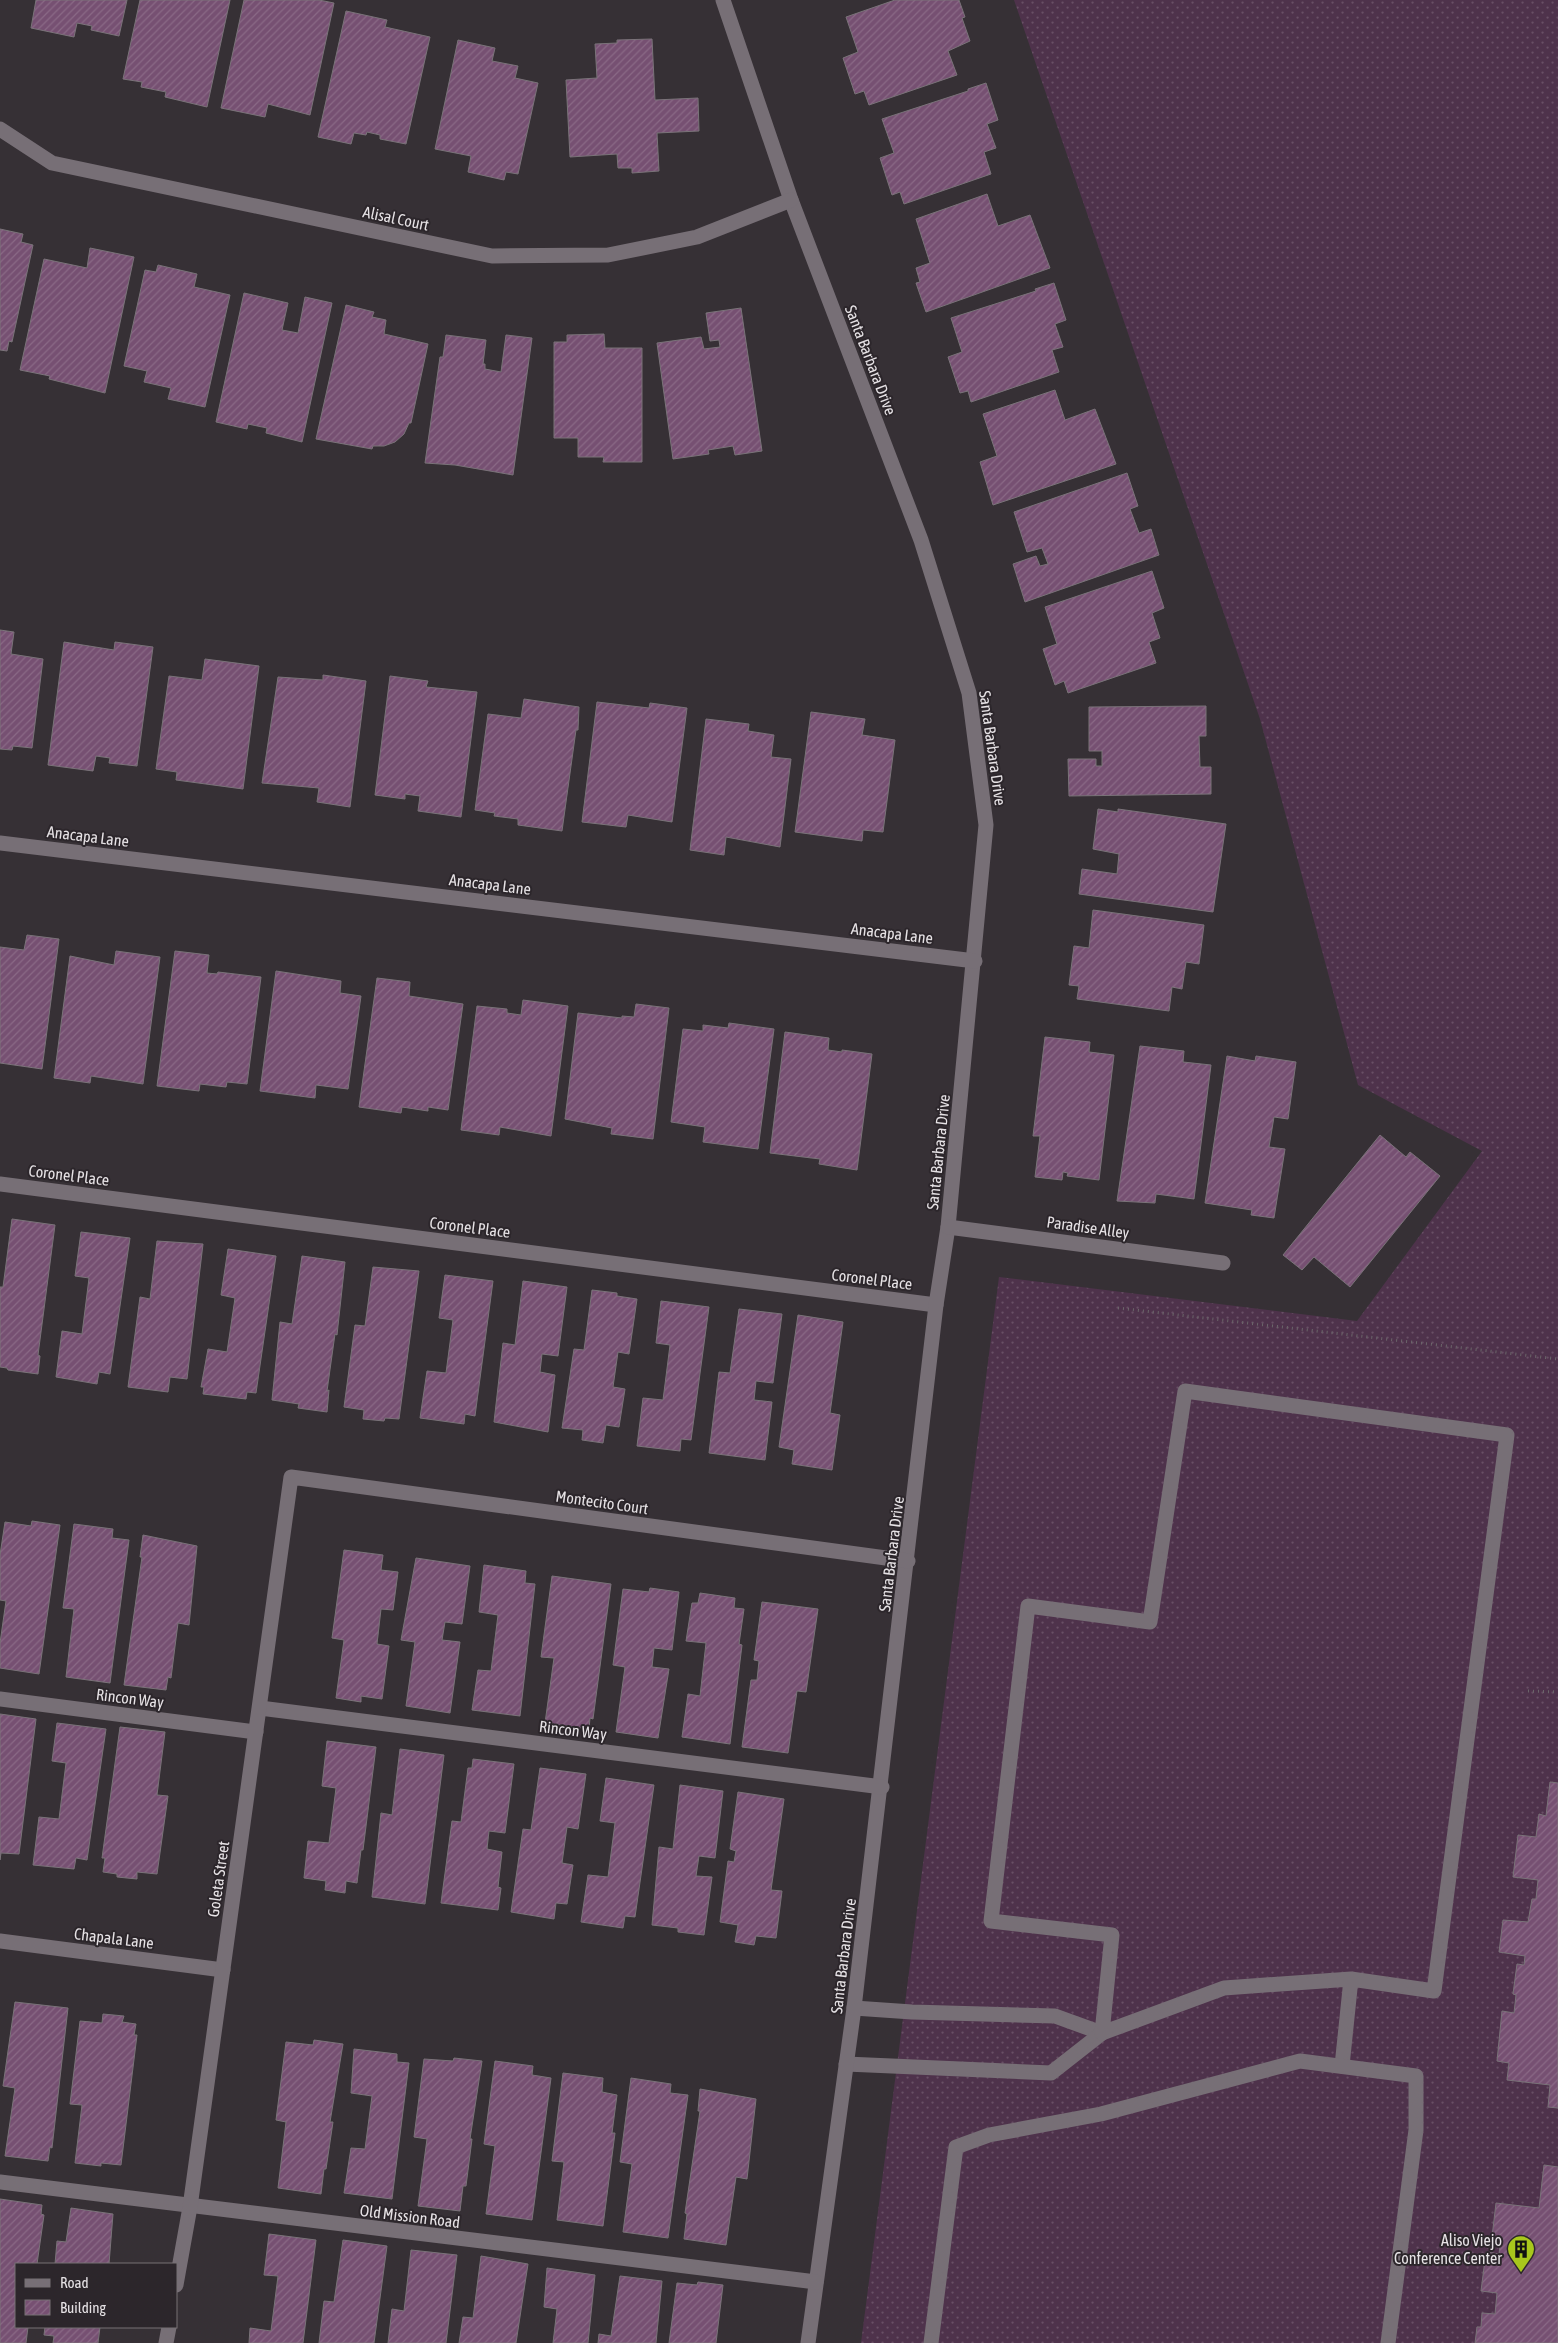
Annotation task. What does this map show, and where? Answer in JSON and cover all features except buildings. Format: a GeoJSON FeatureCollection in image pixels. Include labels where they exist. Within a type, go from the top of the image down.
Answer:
{"type":"FeatureCollection","features":[{"type":"Feature","properties":{"kind":"street","name":"Santa Barbara Drive"},"geometry":{"type":"LineString","coordinates":[[723,0],[791,200],[921,540],[969,693],[986,825],[975,961],[948,1227],[936,1304],[882,1787],[808,2343]]}},
{"type":"Feature","properties":{"kind":"street","name":"Alisal Court"},"geometry":{"type":"LineString","coordinates":[[0,129],[52,163],[492,256],[608,255],[696,237],[791,200]]}},
{"type":"Feature","properties":{"kind":"street","name":"Anacapa Lane"},"geometry":{"type":"LineString","coordinates":[[0,843],[975,961]]}},
{"type":"Feature","properties":{"kind":"street","name":"Coronel Place"},"geometry":{"type":"LineString","coordinates":[[0,1184],[936,1304]]}},
{"type":"Feature","properties":{"kind":"street","name":"Paradise Alley"},"geometry":{"type":"LineString","coordinates":[[948,1227],[1223,1263]]}},
{"type":"Feature","properties":{"kind":"street"},"geometry":{"type":"LineString","coordinates":[[846,2064],[1051,2073],[1102,2033],[1224,1988],[1351,1979],[1434,1991],[1507,1435],[1185,1391],[1150,1622],[1028,1606],[991,1921],[1112,1935],[1102,2033]]}},
{"type":"Feature","properties":{"kind":"street","name":"Montecito Court"},"geometry":{"type":"LineString","coordinates":[[291,1477],[908,1561]]}},
{"type":"Feature","properties":{"kind":"street","name":"Goleta Street"},"geometry":{"type":"LineString","coordinates":[[178,2274],[190,2207],[291,1477]]}},
{"type":"Feature","properties":{"kind":"street","name":"Rincon Way"},"geometry":{"type":"LineString","coordinates":[[0,1699],[256,1732]]}},
{"type":"Feature","properties":{"kind":"street","name":"Rincon Way"},"geometry":{"type":"LineString","coordinates":[[260,1708],[882,1787]]}},
{"type":"Feature","properties":{"kind":"street","name":"Chapala Lane"},"geometry":{"type":"LineString","coordinates":[[0,1941],[223,1970]]}},
{"type":"Feature","properties":{"kind":"street"},"geometry":{"type":"LineString","coordinates":[[1342,2066],[1351,1979]]}},
{"type":"Feature","properties":{"kind":"street"},"geometry":{"type":"LineString","coordinates":[[854,2008],[912,2012],[1055,2016],[1102,2033]]}},
{"type":"Feature","properties":{"kind":"street"},"geometry":{"type":"LineString","coordinates":[[931,2343],[956,2147],[989,2134],[1100,2114],[1300,2061],[1416,2076],[1416,2130],[1388,2343]]}},
{"type":"Feature","properties":{"kind":"street","name":"Old Mission Road"},"geometry":{"type":"LineString","coordinates":[[0,2182],[190,2207],[816,2282]]}},
{"type":"Feature","properties":{"kind":"street"},"geometry":{"type":"LineString","coordinates":[[166,2343],[168,2328]]}},
{"type":"Feature","properties":{"kind":"path"},"geometry":{"type":"LineString","coordinates":[[1118,1308],[1558,1359]]}},
{"type":"Feature","properties":{"kind":"path"},"geometry":{"type":"LineString","coordinates":[[1528,1691],[1558,1692]]}},
{"type":"Feature","properties":{"kind":"shaded area"},"geometry":{"type":"Polygon","coordinates":[[[1014,0],[1558,0],[1558,2343],[861,2343],[999,1277],[1357,1321],[1482,1151],[1358,1085],[1260,719],[1014,0]]]}},
{"type":"Feature","properties":{"kind":"place","name":"Aliso Viejo Conference Center"},"geometry":{"type":"Point","coordinates":[1521,2273]}}]}
